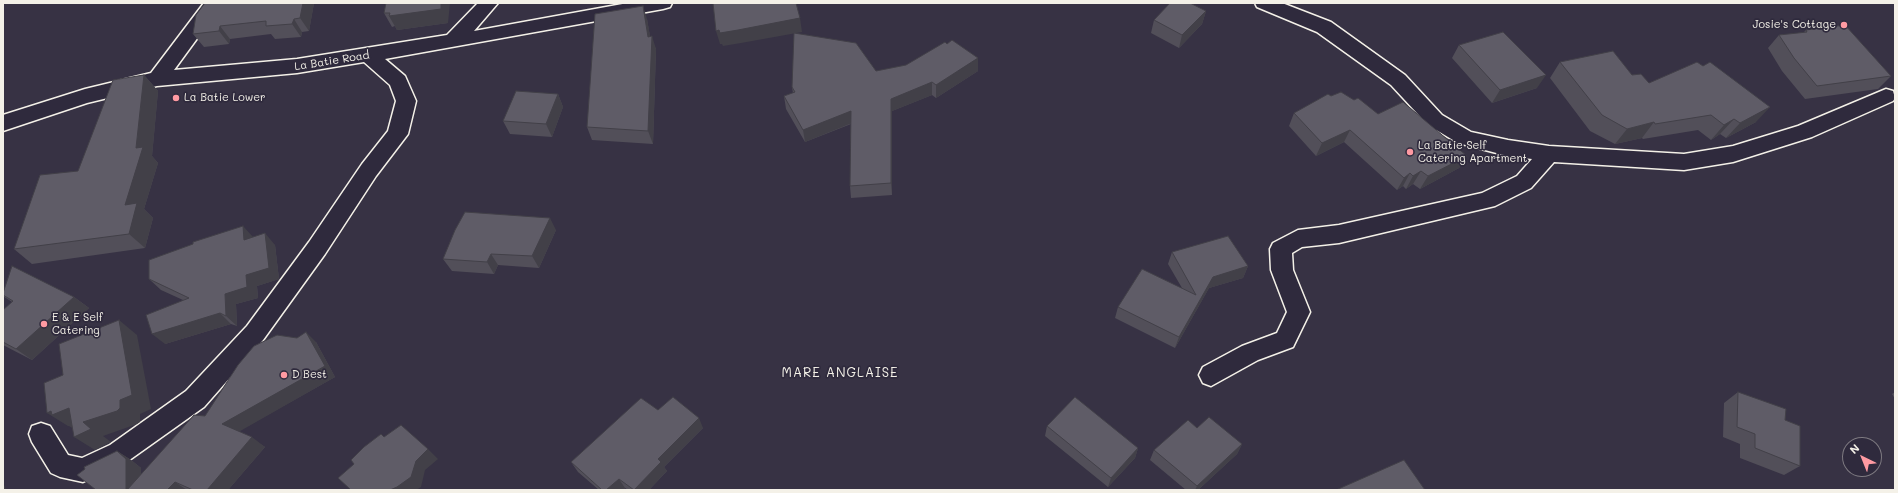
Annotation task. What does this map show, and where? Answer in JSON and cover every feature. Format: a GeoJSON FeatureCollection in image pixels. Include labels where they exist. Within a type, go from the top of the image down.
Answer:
{"type":"FeatureCollection","features":[{"type":"Feature","properties":{"kind":"street"},"geometry":{"type":"LineString","coordinates":[[157,79],[214,3]]}},
{"type":"Feature","properties":{"kind":"street"},"geometry":{"type":"LineString","coordinates":[[453,41],[489,3]]}},
{"type":"Feature","properties":{"kind":"street","name":"La Batie Road"},"geometry":{"type":"LineString","coordinates":[[3,123],[85,96],[157,79],[297,66],[453,41],[663,3]]}},
{"type":"Feature","properties":{"kind":"street"},"geometry":{"type":"LineString","coordinates":[[1264,3],[1324,27],[1398,80],[1435,120],[1465,138],[1508,148],[1548,154],[1684,162],[1733,154],[1805,132],[1886,96]]}},
{"type":"Feature","properties":{"kind":"street"},"geometry":{"type":"LineString","coordinates":[[41,434],[60,465],[83,470],[119,453],[195,399],[255,333],[317,248],[369,170],[398,134],[406,102],[398,80],[368,55]]}},
{"type":"Feature","properties":{"kind":"street"},"geometry":{"type":"LineString","coordinates":[[1211,375],[1250,353],[1285,340],[1299,312],[1282,270],[1282,249],[1298,239],[1339,234],[1487,200],[1524,182],[1548,154]]}},
{"type":"Feature","properties":{"kind":"building"},"geometry":{"type":"Polygon","coordinates":[[[205,3],[303,3],[300,18],[294,19],[292,24],[266,26],[266,21],[220,26],[219,31],[193,34],[196,15],[205,3]]]}},
{"type":"Feature","properties":{"kind":"building"},"geometry":{"type":"Polygon","coordinates":[[[386,3],[441,3],[441,9],[389,16],[390,13],[384,13],[386,3]]]}},
{"type":"Feature","properties":{"kind":"building"},"geometry":{"type":"Polygon","coordinates":[[[713,3],[796,3],[800,18],[720,33],[719,30],[716,31],[713,3]]]}},
{"type":"Feature","properties":{"kind":"building"},"geometry":{"type":"Polygon","coordinates":[[[1170,3],[1190,3],[1206,11],[1182,35],[1154,20],[1170,3]]]}},
{"type":"Feature","properties":{"kind":"building"},"geometry":{"type":"Polygon","coordinates":[[[643,6],[648,37],[652,36],[648,131],[587,127],[595,14],[643,6]]]}},
{"type":"Feature","properties":{"kind":"building"},"geometry":{"type":"Polygon","coordinates":[[[1845,25],[1891,76],[1817,86],[1794,58],[1779,35],[1807,32],[1806,30],[1845,25]]]}},
{"type":"Feature","properties":{"kind":"building"},"geometry":{"type":"Polygon","coordinates":[[[1503,32],[1546,75],[1500,90],[1459,45],[1503,32]]]}},
{"type":"Feature","properties":{"kind":"building"},"geometry":{"type":"Polygon","coordinates":[[[794,33],[856,43],[876,71],[906,65],[945,42],[947,44],[952,40],[978,58],[936,85],[932,82],[891,99],[891,183],[850,186],[851,111],[803,130],[784,96],[795,92],[792,87],[794,33]]]}},
{"type":"Feature","properties":{"kind":"building"},"geometry":{"type":"Polygon","coordinates":[[[1613,51],[1632,75],[1641,74],[1649,83],[1697,62],[1703,66],[1710,62],[1770,107],[1740,123],[1734,119],[1724,125],[1711,115],[1655,124],[1654,122],[1627,129],[1602,115],[1560,62],[1613,51]]]}},
{"type":"Feature","properties":{"kind":"building"},"geometry":{"type":"Polygon","coordinates":[[[144,75],[136,148],[143,147],[125,205],[137,203],[129,234],[14,249],[40,175],[78,171],[113,80],[144,75]]]}},
{"type":"Feature","properties":{"kind":"building"},"geometry":{"type":"Polygon","coordinates":[[[516,91],[558,94],[546,124],[503,121],[516,91]]]}},
{"type":"Feature","properties":{"kind":"building"},"geometry":{"type":"Polygon","coordinates":[[[1341,92],[1354,100],[1358,98],[1378,114],[1403,102],[1467,156],[1428,176],[1421,171],[1413,176],[1410,173],[1404,178],[1350,130],[1322,143],[1294,113],[1328,94],[1331,96],[1341,92]]]}},
{"type":"Feature","properties":{"kind":"building"},"geometry":{"type":"Polygon","coordinates":[[[465,212],[550,218],[532,256],[491,254],[487,262],[443,259],[455,230],[465,212]]]}},
{"type":"Feature","properties":{"kind":"building"},"geometry":{"type":"Polygon","coordinates":[[[243,226],[244,240],[265,233],[269,268],[246,275],[247,287],[225,294],[226,316],[220,313],[152,334],[146,315],[189,298],[149,279],[149,260],[193,244],[193,242],[243,226]]]}},
{"type":"Feature","properties":{"kind":"building"},"geometry":{"type":"Polygon","coordinates":[[[1228,236],[1248,266],[1213,277],[1179,337],[1118,307],[1142,269],[1196,295],[1172,252],[1228,236]]]}},
{"type":"Feature","properties":{"kind":"building"},"geometry":{"type":"Polygon","coordinates":[[[12,266],[74,297],[16,349],[3,342],[3,310],[13,301],[3,295],[3,293],[12,266]]]}},
{"type":"Feature","properties":{"kind":"building"},"geometry":{"type":"Polygon","coordinates":[[[119,320],[132,395],[120,400],[120,408],[117,411],[83,422],[91,429],[74,437],[69,408],[52,415],[51,411],[47,413],[44,383],[63,375],[59,344],[119,320]]]}},
{"type":"Feature","properties":{"kind":"building"},"geometry":{"type":"Polygon","coordinates":[[[306,332],[325,366],[222,424],[252,437],[207,490],[193,490],[175,482],[167,490],[127,490],[194,415],[205,416],[238,365],[254,346],[277,335],[297,338],[306,332]]]}},
{"type":"Feature","properties":{"kind":"building"},"geometry":{"type":"Polygon","coordinates":[[[1738,392],[1786,409],[1785,420],[1800,426],[1800,466],[1755,448],[1755,434],[1737,427],[1738,392]]]}},
{"type":"Feature","properties":{"kind":"building"},"geometry":{"type":"Polygon","coordinates":[[[673,397],[699,418],[658,459],[661,462],[634,490],[619,479],[606,490],[602,490],[571,462],[641,398],[658,410],[673,397]]]}},
{"type":"Feature","properties":{"kind":"building"},"geometry":{"type":"Polygon","coordinates":[[[1075,397],[1138,448],[1111,478],[1047,426],[1075,397]]]}},
{"type":"Feature","properties":{"kind":"building"},"geometry":{"type":"Polygon","coordinates":[[[1209,417],[1242,444],[1197,486],[1154,450],[1188,420],[1197,428],[1209,417]]]}},
{"type":"Feature","properties":{"kind":"building"},"geometry":{"type":"Polygon","coordinates":[[[401,425],[428,449],[416,461],[411,477],[390,490],[351,490],[338,478],[354,464],[351,460],[364,447],[381,434],[384,437],[401,425]]]}},
{"type":"Feature","properties":{"kind":"building"},"geometry":{"type":"Polygon","coordinates":[[[117,451],[126,459],[126,490],[96,490],[77,475],[85,469],[84,467],[117,451]]]}},
{"type":"Feature","properties":{"kind":"building"},"geometry":{"type":"Polygon","coordinates":[[[1404,460],[1425,490],[1336,490],[1404,460]]]}},
{"type":"Feature","properties":{"kind":"place","name":"Josie's Cottage"},"geometry":{"type":"Point","coordinates":[1844,25]}},
{"type":"Feature","properties":{"kind":"place","name":"La Batie Lower"},"geometry":{"type":"Point","coordinates":[176,98]}},
{"type":"Feature","properties":{"kind":"place","name":"La Batie Self Catering Apartment"},"geometry":{"type":"Point","coordinates":[1410,152]}},
{"type":"Feature","properties":{"kind":"place","name":"E & E Self Catering"},"geometry":{"type":"Point","coordinates":[44,324]}},
{"type":"Feature","properties":{"kind":"place","name":"D Best"},"geometry":{"type":"Point","coordinates":[284,375]}},
{"type":"Feature","properties":{"kind":"district","name":"MARE ANGLAISE"},"geometry":{"type":"Point","coordinates":[840,373]}}]}
